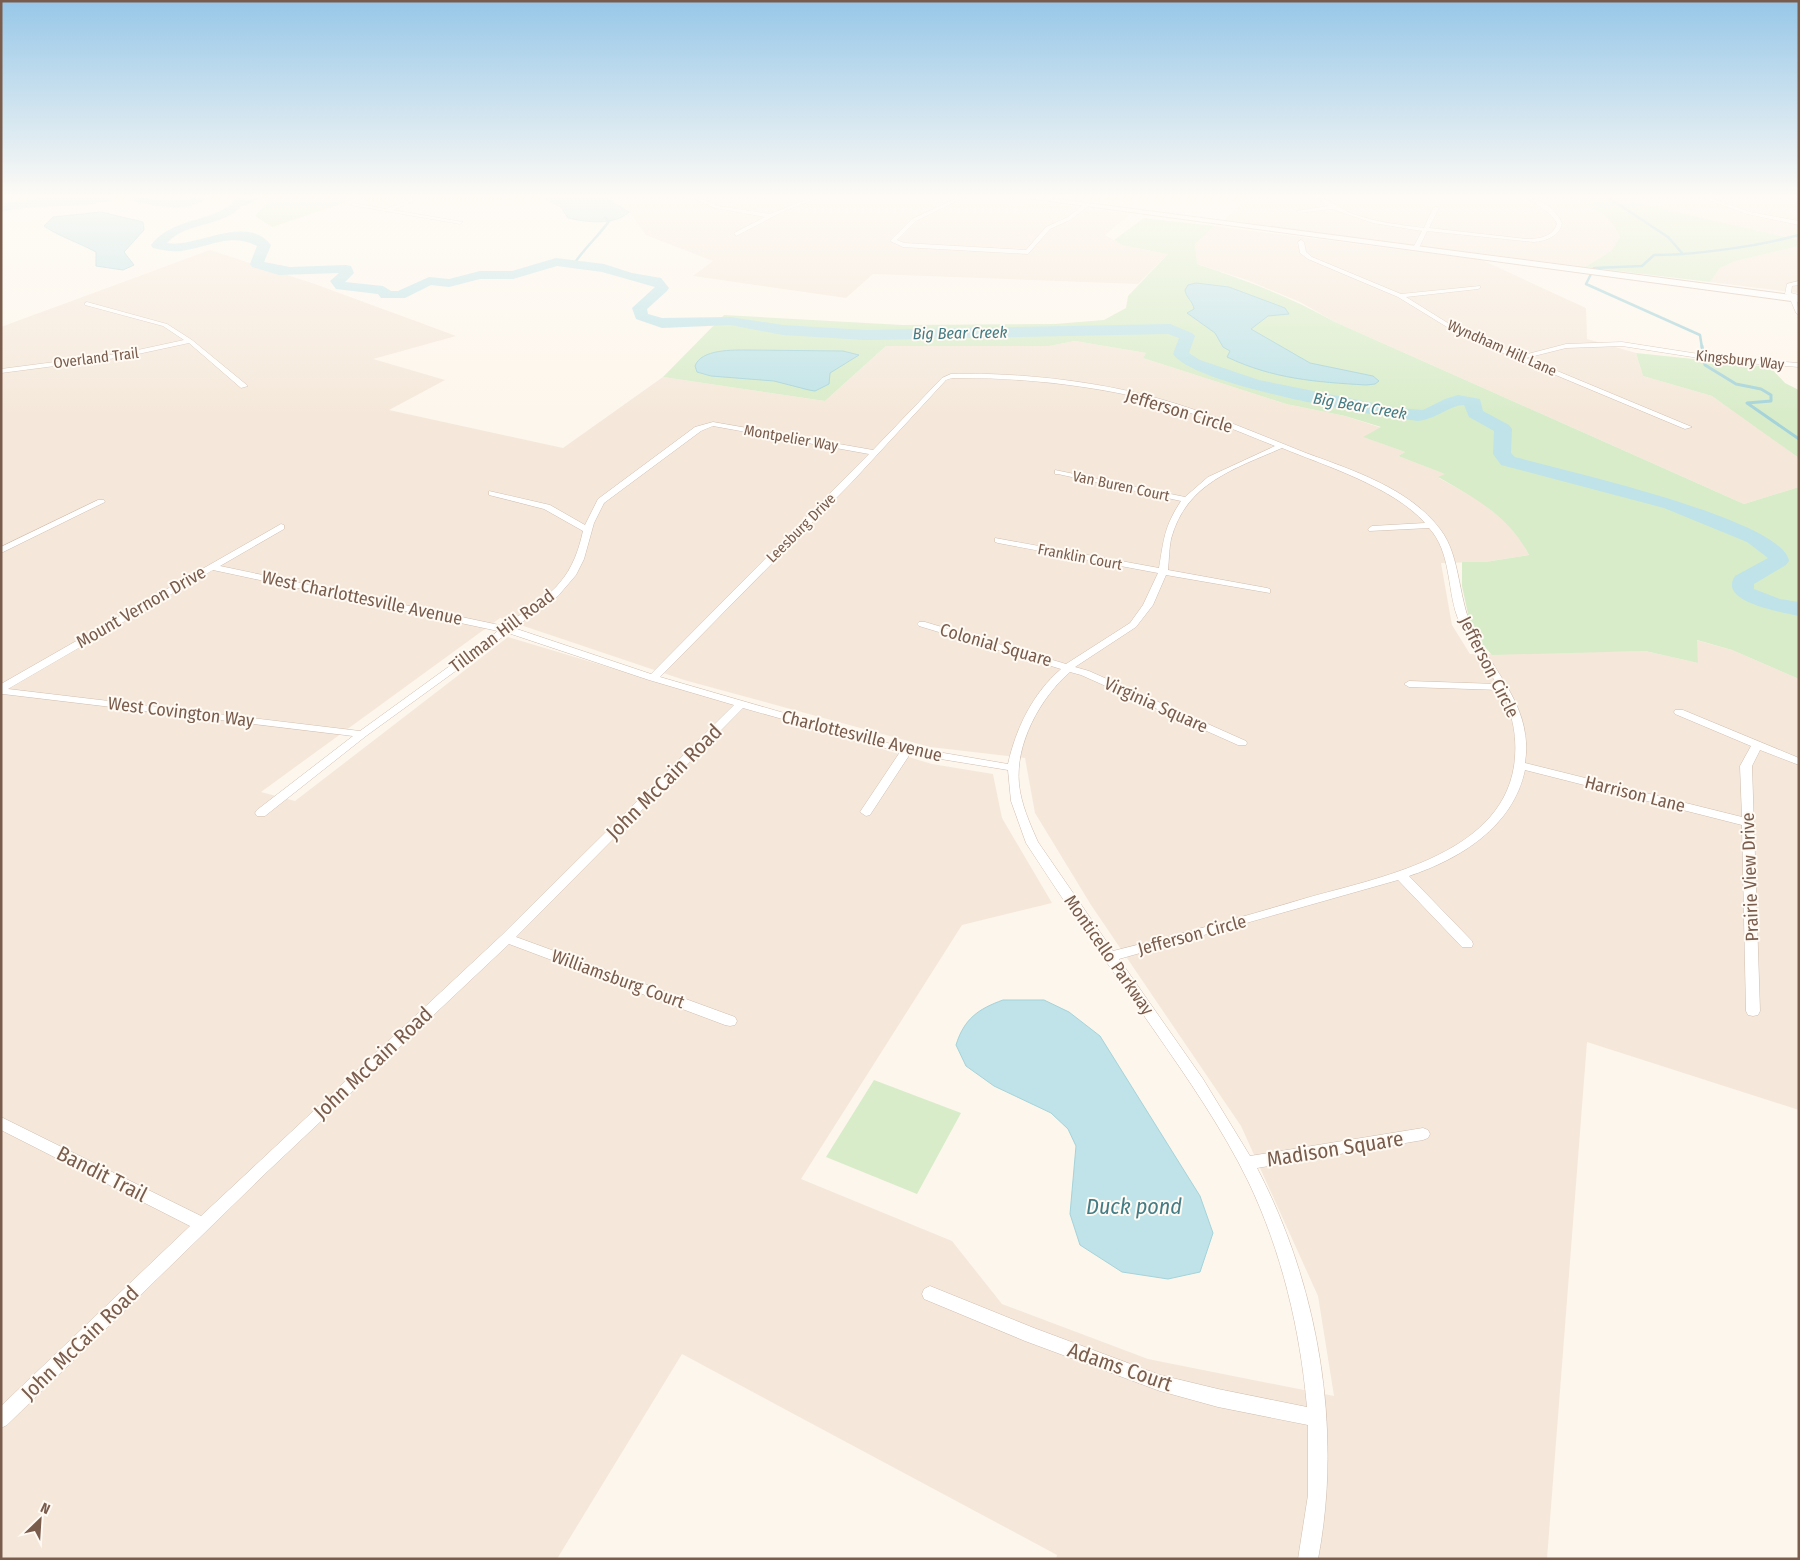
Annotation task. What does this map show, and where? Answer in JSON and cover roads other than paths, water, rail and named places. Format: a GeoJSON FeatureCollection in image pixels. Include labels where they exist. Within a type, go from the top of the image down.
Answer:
{"type":"FeatureCollection","features":[{"type":"Feature","properties":{"kind":"main road"},"geometry":{"type":"LineString","coordinates":[[1583,271],[1798,298]]}},
{"type":"Feature","properties":{"kind":"street","name":"Wyndham Hill Lane"},"geometry":{"type":"LineString","coordinates":[[1340,271],[1400,296],[1467,335],[1688,427]]}},
{"type":"Feature","properties":{"kind":"street"},"geometry":{"type":"LineString","coordinates":[[1799,283],[1789,285],[1787,288],[1788,294],[1798,298],[1794,301],[1799,314]]}},
{"type":"Feature","properties":{"kind":"street"},"geometry":{"type":"LineString","coordinates":[[1400,296],[1478,287]]}},
{"type":"Feature","properties":{"kind":"street"},"geometry":{"type":"LineString","coordinates":[[87,304],[160,322],[190,341],[244,386]]}},
{"type":"Feature","properties":{"kind":"street","name":"Overland Trail"},"geometry":{"type":"LineString","coordinates":[[1,371],[124,356],[190,341]]}},
{"type":"Feature","properties":{"kind":"street","name":"Kingsbury Way"},"geometry":{"type":"LineString","coordinates":[[1519,358],[1566,346],[1610,345],[1662,354],[1681,354],[1718,359],[1799,365]]}},
{"type":"Feature","properties":{"kind":"street","name":"Jefferson Circle"},"geometry":{"type":"LineString","coordinates":[[949,377],[1052,382],[1128,394],[1158,401],[1207,417],[1281,446],[1385,490],[1403,501],[1432,525],[1444,543],[1466,630],[1504,687],[1516,712],[1521,734],[1520,766],[1515,789],[1492,824],[1451,852],[1400,875],[1110,957]]}},
{"type":"Feature","properties":{"kind":"street","name":"Leesburg Drive"},"geometry":{"type":"LineString","coordinates":[[653,678],[949,377]]}},
{"type":"Feature","properties":{"kind":"street","name":"Montpelier Way"},"geometry":{"type":"LineString","coordinates":[[708,424],[875,452]]}},
{"type":"Feature","properties":{"kind":"street","name":"Tillman Hill Road"},"geometry":{"type":"LineString","coordinates":[[261,813],[362,734],[562,587],[580,558],[590,515],[601,501],[690,434],[708,424]]}},
{"type":"Feature","properties":{"kind":"street","name":"Monticello Parkway"},"geometry":{"type":"LineString","coordinates":[[1281,446],[1220,473],[1192,490],[1184,499],[1167,539],[1163,571],[1144,610],[1136,622],[1089,652],[1052,683],[1041,698],[1028,723],[1013,768],[1022,820],[1032,843],[1196,1079],[1246,1164],[1266,1204],[1291,1270],[1308,1340],[1317,1418],[1319,1476],[1308,1559]]}},
{"type":"Feature","properties":{"kind":"street","name":"Van Buren Court"},"geometry":{"type":"LineString","coordinates":[[1058,472],[1184,499]]}},
{"type":"Feature","properties":{"kind":"street"},"geometry":{"type":"LineString","coordinates":[[492,493],[547,507],[587,530]]}},
{"type":"Feature","properties":{"kind":"street"},"geometry":{"type":"LineString","coordinates":[[1,550],[101,502]]}},
{"type":"Feature","properties":{"kind":"street"},"geometry":{"type":"LineString","coordinates":[[1372,529],[1432,525]]}},
{"type":"Feature","properties":{"kind":"street","name":"Mount Vernon Drive"},"geometry":{"type":"LineString","coordinates":[[2,688],[281,527]]}},
{"type":"Feature","properties":{"kind":"street","name":"Franklin Court"},"geometry":{"type":"LineString","coordinates":[[998,540],[1125,566],[1266,590]]}},
{"type":"Feature","properties":{"kind":"street","name":"West Charlottesville Avenue"},"geometry":{"type":"LineString","coordinates":[[212,567],[507,629],[653,678],[741,704]]}},
{"type":"Feature","properties":{"kind":"street","name":"Colonial Square"},"geometry":{"type":"LineString","coordinates":[[922,624],[1069,667]]}},
{"type":"Feature","properties":{"kind":"street","name":"Virginia Square"},"geometry":{"type":"LineString","coordinates":[[1069,667],[1242,744]]}},
{"type":"Feature","properties":{"kind":"street"},"geometry":{"type":"LineString","coordinates":[[1410,684],[1504,687]]}},
{"type":"Feature","properties":{"kind":"street","name":"West Covington Way"},"geometry":{"type":"LineString","coordinates":[[2,688],[3,691],[362,734]]}},
{"type":"Feature","properties":{"kind":"street","name":"Charlottesville Avenue"},"geometry":{"type":"LineString","coordinates":[[741,704],[906,751],[1013,768]]}},
{"type":"Feature","properties":{"kind":"street","name":"John McCain Road"},"geometry":{"type":"LineString","coordinates":[[1,1419],[202,1224],[507,938],[741,704]]}},
{"type":"Feature","properties":{"kind":"street"},"geometry":{"type":"LineString","coordinates":[[1679,712],[1799,762]]}},
{"type":"Feature","properties":{"kind":"street","name":"Prairie View Drive"},"geometry":{"type":"LineString","coordinates":[[1753,1011],[1746,766],[1757,746]]}},
{"type":"Feature","properties":{"kind":"street"},"geometry":{"type":"LineString","coordinates":[[866,812],[906,751]]}},
{"type":"Feature","properties":{"kind":"street","name":"Harrison Lane"},"geometry":{"type":"LineString","coordinates":[[1520,766],[1749,823]]}},
{"type":"Feature","properties":{"kind":"street"},"geometry":{"type":"LineString","coordinates":[[1400,875],[1467,944]]}},
{"type":"Feature","properties":{"kind":"street","name":"Williamsburg Court"},"geometry":{"type":"LineString","coordinates":[[507,938],[730,1021]]}},
{"type":"Feature","properties":{"kind":"street","name":"Bandit Trail"},"geometry":{"type":"LineString","coordinates":[[1,1123],[202,1224]]}},
{"type":"Feature","properties":{"kind":"street","name":"Madison Square"},"geometry":{"type":"LineString","coordinates":[[1246,1164],[1424,1134]]}},
{"type":"Feature","properties":{"kind":"street","name":"Adams Court"},"geometry":{"type":"LineString","coordinates":[[930,1294],[1031,1335],[1160,1383],[1218,1398],[1317,1418]]}},
{"type":"Feature","properties":{"kind":"water"},"geometry":{"type":"Polygon","coordinates":[[[1196,283],[1229,287],[1285,308],[1289,314],[1268,316],[1251,329],[1310,363],[1373,376],[1379,381],[1375,384],[1366,385],[1295,378],[1261,370],[1227,357],[1230,351],[1223,347],[1215,333],[1187,313],[1194,309],[1185,290],[1188,285],[1196,283]]]}},
{"type":"Feature","properties":{"kind":"water"},"geometry":{"type":"Polygon","coordinates":[[[734,350],[843,351],[859,355],[830,373],[829,384],[815,391],[774,381],[711,376],[697,372],[695,366],[698,360],[710,353],[734,350]]]}},
{"type":"Feature","properties":{"kind":"water","name":"Duck pond"},"geometry":{"type":"Polygon","coordinates":[[[1003,1000],[1044,1000],[1069,1012],[1100,1036],[1200,1196],[1213,1233],[1200,1272],[1168,1279],[1122,1272],[1080,1245],[1070,1214],[1076,1146],[1068,1129],[1051,1113],[994,1086],[966,1066],[956,1045],[963,1028],[973,1016],[986,1007],[1003,1000]]]}},
{"type":"Feature","properties":{"kind":"waterway","name":"Big Bear Creek"},"geometry":{"type":"LineString","coordinates":[[278,271],[293,271]]}},
{"type":"Feature","properties":{"kind":"waterway","name":"Big Bear Creek"},"geometry":{"type":"LineString","coordinates":[[346,271],[347,273],[337,281],[341,286],[383,290],[386,295],[400,295],[429,281],[449,283],[480,275],[513,275],[527,271]]}},
{"type":"Feature","properties":{"kind":"waterway","name":"Big Bear Creek"},"geometry":{"type":"LineString","coordinates":[[612,271],[629,277],[656,281],[661,285],[662,288],[639,308],[641,316],[662,323],[730,321],[783,330],[866,335],[1170,329],[1187,336],[1181,354],[1195,364],[1254,384],[1332,402],[1418,416],[1426,415],[1451,402],[1465,400],[1474,403],[1475,413],[1503,429],[1502,454],[1508,461],[1671,504],[1754,538],[1778,554],[1779,561],[1743,581],[1744,592],[1774,604],[1799,609]]}},
{"type":"Feature","properties":{"kind":"waterway"},"geometry":{"type":"LineString","coordinates":[[1593,271],[1586,284],[1700,335],[1702,348]]}},
{"type":"Feature","properties":{"kind":"waterway"},"geometry":{"type":"LineString","coordinates":[[1702,346],[1705,365],[1736,384],[1761,389],[1771,395],[1771,401],[1747,403],[1799,439]]}}]}
